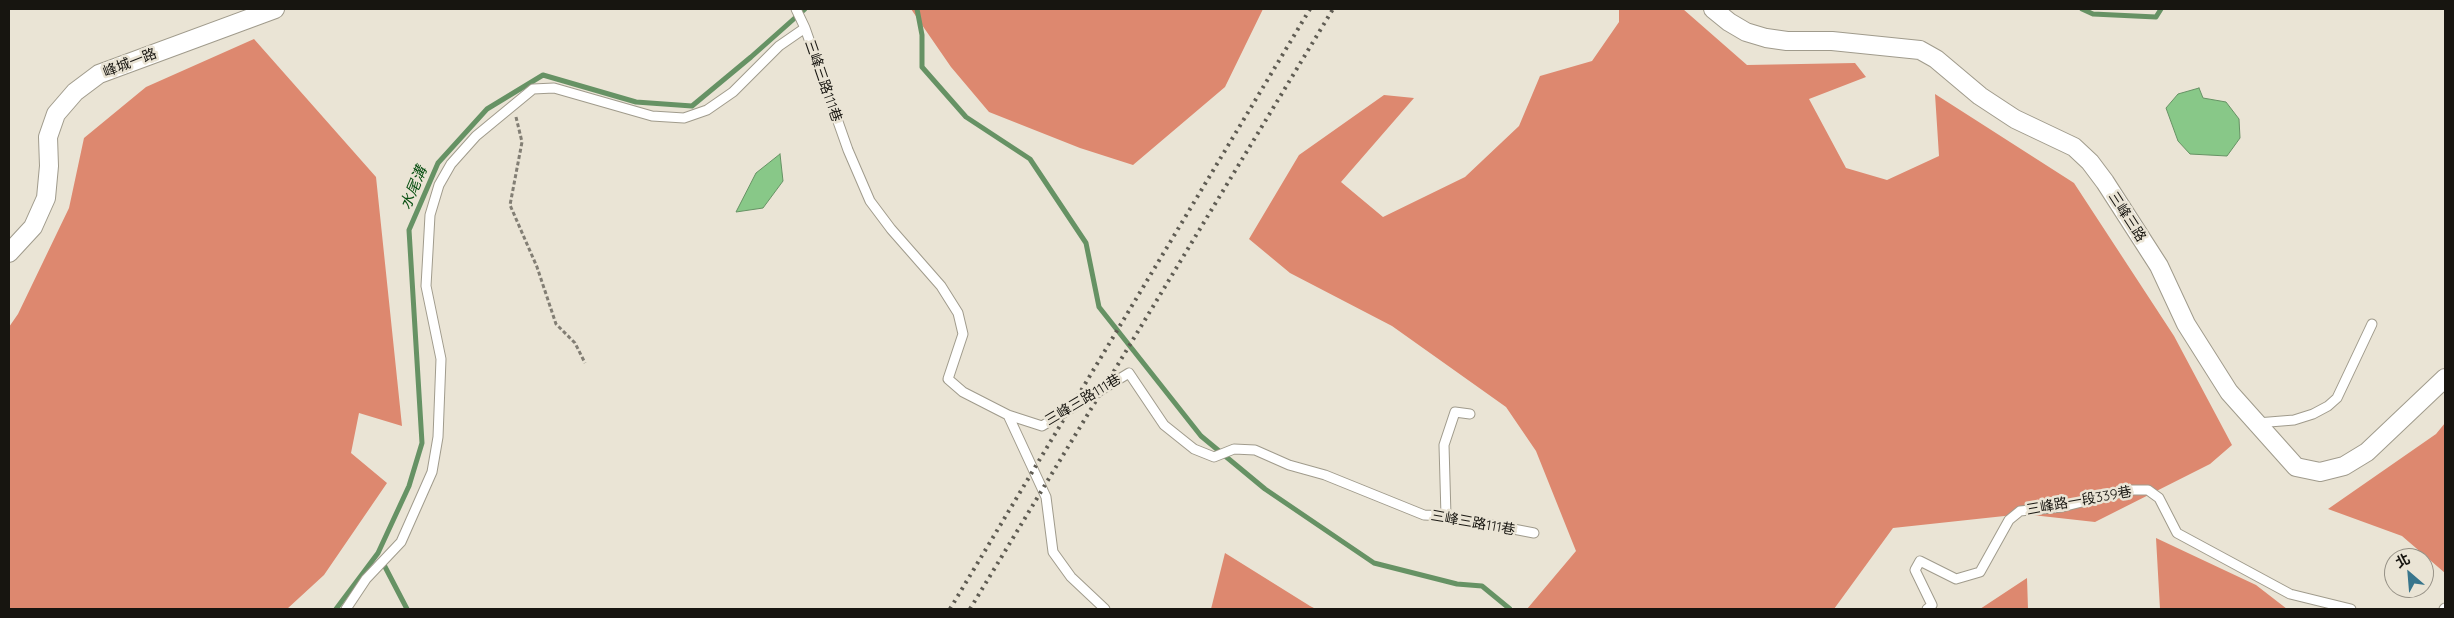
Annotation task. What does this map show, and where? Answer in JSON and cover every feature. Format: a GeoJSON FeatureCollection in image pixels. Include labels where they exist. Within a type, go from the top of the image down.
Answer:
{"type":"FeatureCollection","features":[{"type":"Feature","properties":{"kind":"street","name":"峰城一路"},"geometry":{"type":"LineString","coordinates":[[9,253],[33,227],[46,198],[49,166],[48,137],[56,114],[75,92],[100,74],[275,9]]}},
{"type":"Feature","properties":{"kind":"street","name":"三峰三路"},"geometry":{"type":"LineString","coordinates":[[1713,9],[1729,22],[1746,32],[1766,38],[1832,41],[1920,50],[1936,59],[1980,96],[2014,119],[2074,147],[2090,162],[2105,182],[2158,266],[2186,324],[2229,392],[2296,467],[2320,472],[2344,466],[2366,452],[2445,378]]}},
{"type":"Feature","properties":{"kind":"lane","name":"三峰三路111巷"},"geometry":{"type":"LineString","coordinates":[[796,9],[826,92],[870,201],[891,230],[941,286],[958,313],[963,334],[948,379],[963,392],[1008,415],[1042,426],[1129,373],[1164,425],[1194,448],[1214,457],[1234,449],[1254,450],[1289,465],[1325,475],[1424,515],[1446,516],[1534,533]]}},
{"type":"Feature","properties":{"kind":"lane"},"geometry":{"type":"LineString","coordinates":[[346,609],[366,579],[401,542],[432,472],[438,437],[441,359],[426,286],[430,215],[439,185],[451,164],[476,136],[534,89],[554,88],[652,116],[684,118],[707,110],[733,92],[779,46],[804,27]]}},
{"type":"Feature","properties":{"kind":"lane"},"geometry":{"type":"LineString","coordinates":[[2256,424],[2294,420],[2313,414],[2328,406],[2337,398],[2372,324]]}},
{"type":"Feature","properties":{"kind":"lane"},"geometry":{"type":"LineString","coordinates":[[1446,516],[1444,444],[1455,412],[1470,414]]}},
{"type":"Feature","properties":{"kind":"lane"},"geometry":{"type":"LineString","coordinates":[[1008,415],[1046,497],[1053,552],[1071,576],[1105,609]]}},
{"type":"Feature","properties":{"kind":"lane","name":"三峰路一段339巷"},"geometry":{"type":"LineString","coordinates":[[1927,609],[1932,605],[1916,570],[1920,561],[1956,579],[1980,572],[2009,520],[2020,511],[2062,506],[2130,490],[2148,490],[2159,498],[2177,533],[2290,594],[2351,609]]}},
{"type":"Feature","properties":{"kind":"path"},"geometry":{"type":"LineString","coordinates":[[513,106],[522,142],[510,205],[537,267],[556,324],[575,343],[585,363]]}},
{"type":"Feature","properties":{"kind":"shaded area"},"geometry":{"type":"Polygon","coordinates":[[[911,9],[1263,9],[1225,87],[1133,165],[1080,148],[989,112],[951,67],[911,9]]]}},
{"type":"Feature","properties":{"kind":"shaded area"},"geometry":{"type":"Polygon","coordinates":[[[1619,9],[1683,9],[1747,65],[1855,63],[1866,77],[1809,99],[1846,168],[1887,180],[1939,156],[1935,94],[2074,183],[2174,336],[2232,445],[2210,464],[2095,522],[2023,514],[1893,528],[1834,609],[1527,609],[1576,551],[1536,451],[1506,407],[1392,326],[1290,273],[1249,239],[1299,155],[1384,95],[1414,98],[1341,182],[1383,217],[1465,177],[1519,126],[1540,76],[1592,61],[1619,22],[1619,9]]]}},
{"type":"Feature","properties":{"kind":"shaded area"},"geometry":{"type":"Polygon","coordinates":[[[254,39],[376,177],[402,426],[359,413],[351,453],[387,483],[324,575],[287,609],[9,609],[9,327],[18,314],[69,208],[84,138],[146,87],[254,39]]]}},
{"type":"Feature","properties":{"kind":"shaded area"},"geometry":{"type":"Polygon","coordinates":[[[2199,88],[2203,98],[2226,102],[2239,119],[2240,138],[2227,156],[2190,154],[2178,141],[2166,108],[2178,94],[2199,88]]]}},
{"type":"Feature","properties":{"kind":"shaded area"},"geometry":{"type":"Polygon","coordinates":[[[780,154],[783,181],[763,208],[736,212],[756,173],[780,154]]]}},
{"type":"Feature","properties":{"kind":"shaded area"},"geometry":{"type":"Polygon","coordinates":[[[2445,423],[2445,573],[2434,564],[2434,548],[2416,548],[2402,536],[2328,509],[2436,434],[2445,423]]]}},
{"type":"Feature","properties":{"kind":"shaded area"},"geometry":{"type":"Polygon","coordinates":[[[2156,538],[2256,585],[2287,609],[2160,609],[2156,538]]]}},
{"type":"Feature","properties":{"kind":"shaded area"},"geometry":{"type":"Polygon","coordinates":[[[1225,553],[1310,606],[1316,609],[1211,609],[1225,553]]]}},
{"type":"Feature","properties":{"kind":"shaded area"},"geometry":{"type":"Polygon","coordinates":[[[2027,578],[2028,609],[1980,609],[2027,578]]]}},
{"type":"Feature","properties":{"kind":"waterway","name":"水尾溝"},"geometry":{"type":"LineString","coordinates":[[336,609],[378,553],[409,486],[422,443],[409,230],[438,163],[487,109],[543,75],[636,102],[692,106],[805,9]]}},
{"type":"Feature","properties":{"kind":"waterway"},"geometry":{"type":"LineString","coordinates":[[917,9],[922,35],[922,67],[966,117],[1030,159],[1086,243],[1099,307],[1201,436],[1265,489],[1374,563],[1457,584],[1482,586],[1510,609]]}},
{"type":"Feature","properties":{"kind":"waterway"},"geometry":{"type":"LineString","coordinates":[[2082,9],[2093,14],[2156,17],[2161,9]]}},
{"type":"Feature","properties":{"kind":"waterway"},"geometry":{"type":"LineString","coordinates":[[382,561],[407,609]]}},
{"type":"Feature","properties":{"kind":"railway"},"geometry":{"type":"LineString","coordinates":[[950,609],[1310,9]]}},
{"type":"Feature","properties":{"kind":"railway"},"geometry":{"type":"LineString","coordinates":[[970,609],[1333,9]]}}]}
